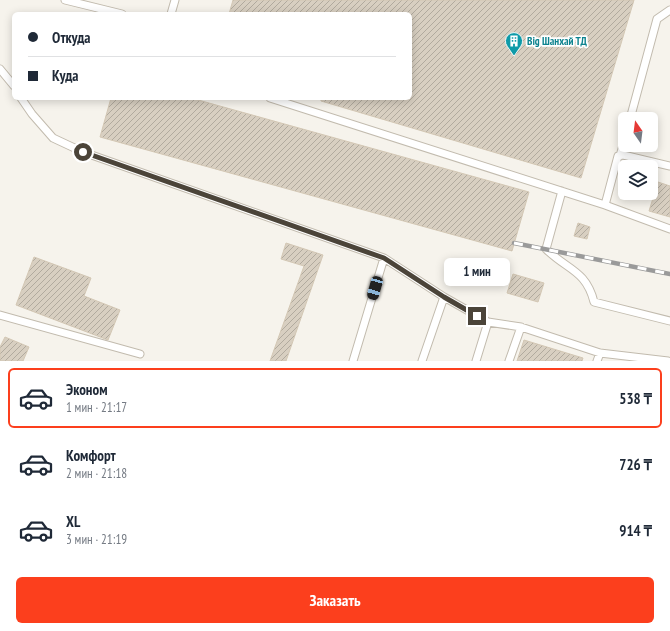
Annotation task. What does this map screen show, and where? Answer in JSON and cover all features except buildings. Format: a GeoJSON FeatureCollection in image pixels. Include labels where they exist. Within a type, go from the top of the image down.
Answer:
{"type":"FeatureCollection","features":[{"type":"Feature","properties":{"kind":"lane"},"geometry":{"type":"LineString","coordinates":[[65,0],[75,1],[115,12]]}},
{"type":"Feature","properties":{"kind":"lane"},"geometry":{"type":"LineString","coordinates":[[172,12],[175,0]]}},
{"type":"Feature","properties":{"kind":"lane"},"geometry":{"type":"LineString","coordinates":[[632,112],[657,19],[670,10]]}},
{"type":"Feature","properties":{"kind":"lane"},"geometry":{"type":"LineString","coordinates":[[0,68],[12,83]]}},
{"type":"Feature","properties":{"kind":"lane"},"geometry":{"type":"LineString","coordinates":[[22,100],[32,114],[53,138],[83,152],[384,258],[444,297],[488,322],[521,327],[600,353],[668,361]]}},
{"type":"Feature","properties":{"kind":"lane"},"geometry":{"type":"LineString","coordinates":[[276,100],[605,205],[670,229]]}},
{"type":"Feature","properties":{"kind":"lane"},"geometry":{"type":"LineString","coordinates":[[605,205],[617,158],[620,156],[621,152]]}},
{"type":"Feature","properties":{"kind":"lane"},"geometry":{"type":"LineString","coordinates":[[620,156],[670,166]]}},
{"type":"Feature","properties":{"kind":"lane"},"geometry":{"type":"LineString","coordinates":[[562,191],[546,249],[558,261],[578,273],[590,287],[594,302],[670,321]]}},
{"type":"Feature","properties":{"kind":"lane"},"geometry":{"type":"LineString","coordinates":[[353,361],[384,258]]}},
{"type":"Feature","properties":{"kind":"lane"},"geometry":{"type":"LineString","coordinates":[[422,361],[444,297]]}},
{"type":"Feature","properties":{"kind":"lane"},"geometry":{"type":"LineString","coordinates":[[0,315],[140,354]]}},
{"type":"Feature","properties":{"kind":"lane"},"geometry":{"type":"LineString","coordinates":[[476,361],[488,322]]}},
{"type":"Feature","properties":{"kind":"lane"},"geometry":{"type":"LineString","coordinates":[[509,361],[521,327]]}},
{"type":"Feature","properties":{"kind":"lane"},"geometry":{"type":"LineString","coordinates":[[597,361],[600,353]]}},
{"type":"Feature","properties":{"kind":"railway"},"geometry":{"type":"LineString","coordinates":[[514,243],[670,274]]}},
{"type":"Feature","properties":{"kind":"place","name":"Big Шанхай ТД"},"geometry":{"type":"Point","coordinates":[514,56]}},
{"type":"Feature","properties":{"kind":"route"},"geometry":{"type":"LineString","coordinates":[[83,152],[384,258],[444,297],[477,316]]}}]}
